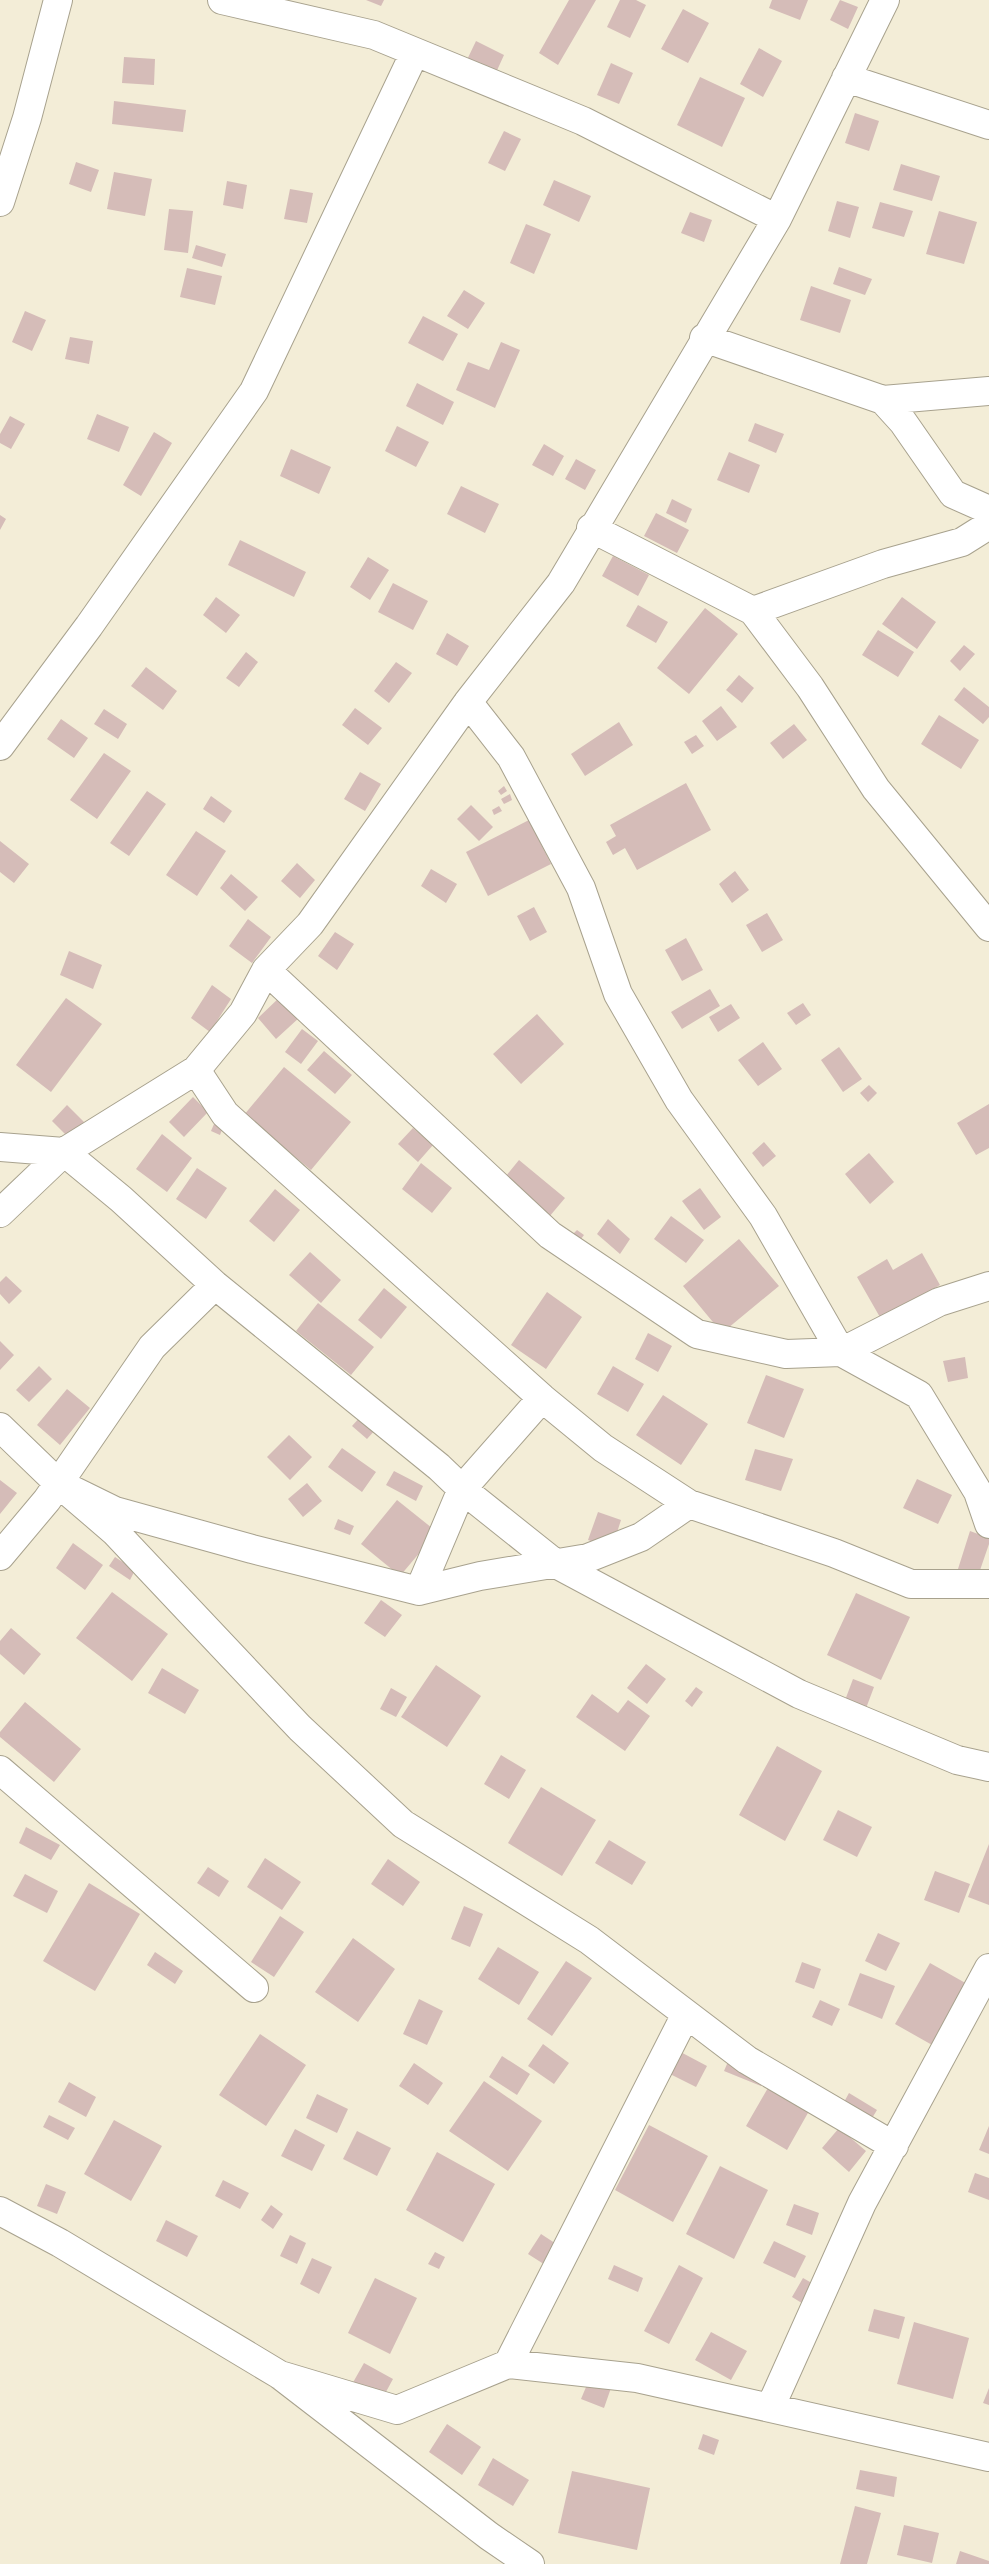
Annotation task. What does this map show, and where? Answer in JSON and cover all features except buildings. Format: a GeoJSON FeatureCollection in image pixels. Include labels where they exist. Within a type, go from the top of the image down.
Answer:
{"type":"FeatureCollection","features":[{"type":"Feature","properties":{"kind":"street"},"geometry":{"type":"LineString","coordinates":[[0,202],[27,118],[58,0]]}},
{"type":"Feature","properties":{"kind":"street"},"geometry":{"type":"LineString","coordinates":[[0,1213],[64,1152],[196,1070],[243,1013],[266,970],[310,924],[468,702],[561,583],[591,528],[777,219],[885,0]]}},
{"type":"Feature","properties":{"kind":"street"},"geometry":{"type":"LineString","coordinates":[[233,2],[374,35],[583,121],[777,219]]}},
{"type":"Feature","properties":{"kind":"street"},"geometry":{"type":"LineString","coordinates":[[0,746],[88,626],[254,391],[415,52]]}},
{"type":"Feature","properties":{"kind":"street"},"geometry":{"type":"LineString","coordinates":[[846,78],[989,125]]}},
{"type":"Feature","properties":{"kind":"street"},"geometry":{"type":"LineString","coordinates":[[704,338],[883,400],[989,391]]}},
{"type":"Feature","properties":{"kind":"street"},"geometry":{"type":"LineString","coordinates":[[883,400],[903,422],[952,494],[989,510]]}},
{"type":"Feature","properties":{"kind":"street"},"geometry":{"type":"LineString","coordinates":[[753,611],[883,564],[962,542],[989,524]]}},
{"type":"Feature","properties":{"kind":"street"},"geometry":{"type":"LineString","coordinates":[[591,528],[753,611],[810,687],[876,789],[989,927]]}},
{"type":"Feature","properties":{"kind":"street"},"geometry":{"type":"LineString","coordinates":[[468,702],[511,757],[582,888],[618,994],[674,1092],[763,1216],[840,1352],[919,1395],[978,1492],[989,1524]]}},
{"type":"Feature","properties":{"kind":"street"},"geometry":{"type":"LineString","coordinates":[[266,970],[550,1235],[697,1334],[786,1354],[840,1352],[939,1302],[989,1286]]}},
{"type":"Feature","properties":{"kind":"street"},"geometry":{"type":"LineString","coordinates":[[196,1070],[224,1114],[542,1398],[603,1448],[689,1504],[824,1550],[911,1584],[989,1584]]}},
{"type":"Feature","properties":{"kind":"street"},"geometry":{"type":"LineString","coordinates":[[0,1147],[64,1152],[120,1199],[215,1285],[556,1564],[799,1694],[956,1760],[989,1767]]}},
{"type":"Feature","properties":{"kind":"street"},"geometry":{"type":"LineString","coordinates":[[0,1556],[47,1500],[152,1347],[215,1285]]}},
{"type":"Feature","properties":{"kind":"street"},"geometry":{"type":"LineString","coordinates":[[419,1591],[462,1489],[542,1398]]}},
{"type":"Feature","properties":{"kind":"street"},"geometry":{"type":"LineString","coordinates":[[0,1427],[58,1483],[114,1531],[300,1728],[402,1824],[589,1940],[747,2060],[894,2146]]}},
{"type":"Feature","properties":{"kind":"street"},"geometry":{"type":"LineString","coordinates":[[58,1483],[115,1511],[252,1549],[419,1591],[480,1576],[588,1558],[641,1537],[689,1504]]}},
{"type":"Feature","properties":{"kind":"street"},"geometry":{"type":"LineString","coordinates":[[0,1770],[254,1988]]}},
{"type":"Feature","properties":{"kind":"street"},"geometry":{"type":"LineString","coordinates":[[770,2408],[862,2203],[989,1968]]}},
{"type":"Feature","properties":{"kind":"street"},"geometry":{"type":"LineString","coordinates":[[508,2364],[686,2014]]}},
{"type":"Feature","properties":{"kind":"street"},"geometry":{"type":"LineString","coordinates":[[0,2212],[60,2242],[280,2375],[489,2536],[530,2564]]}},
{"type":"Feature","properties":{"kind":"street"},"geometry":{"type":"LineString","coordinates":[[280,2375],[397,2410],[508,2364],[637,2378],[989,2457]]}}]}
